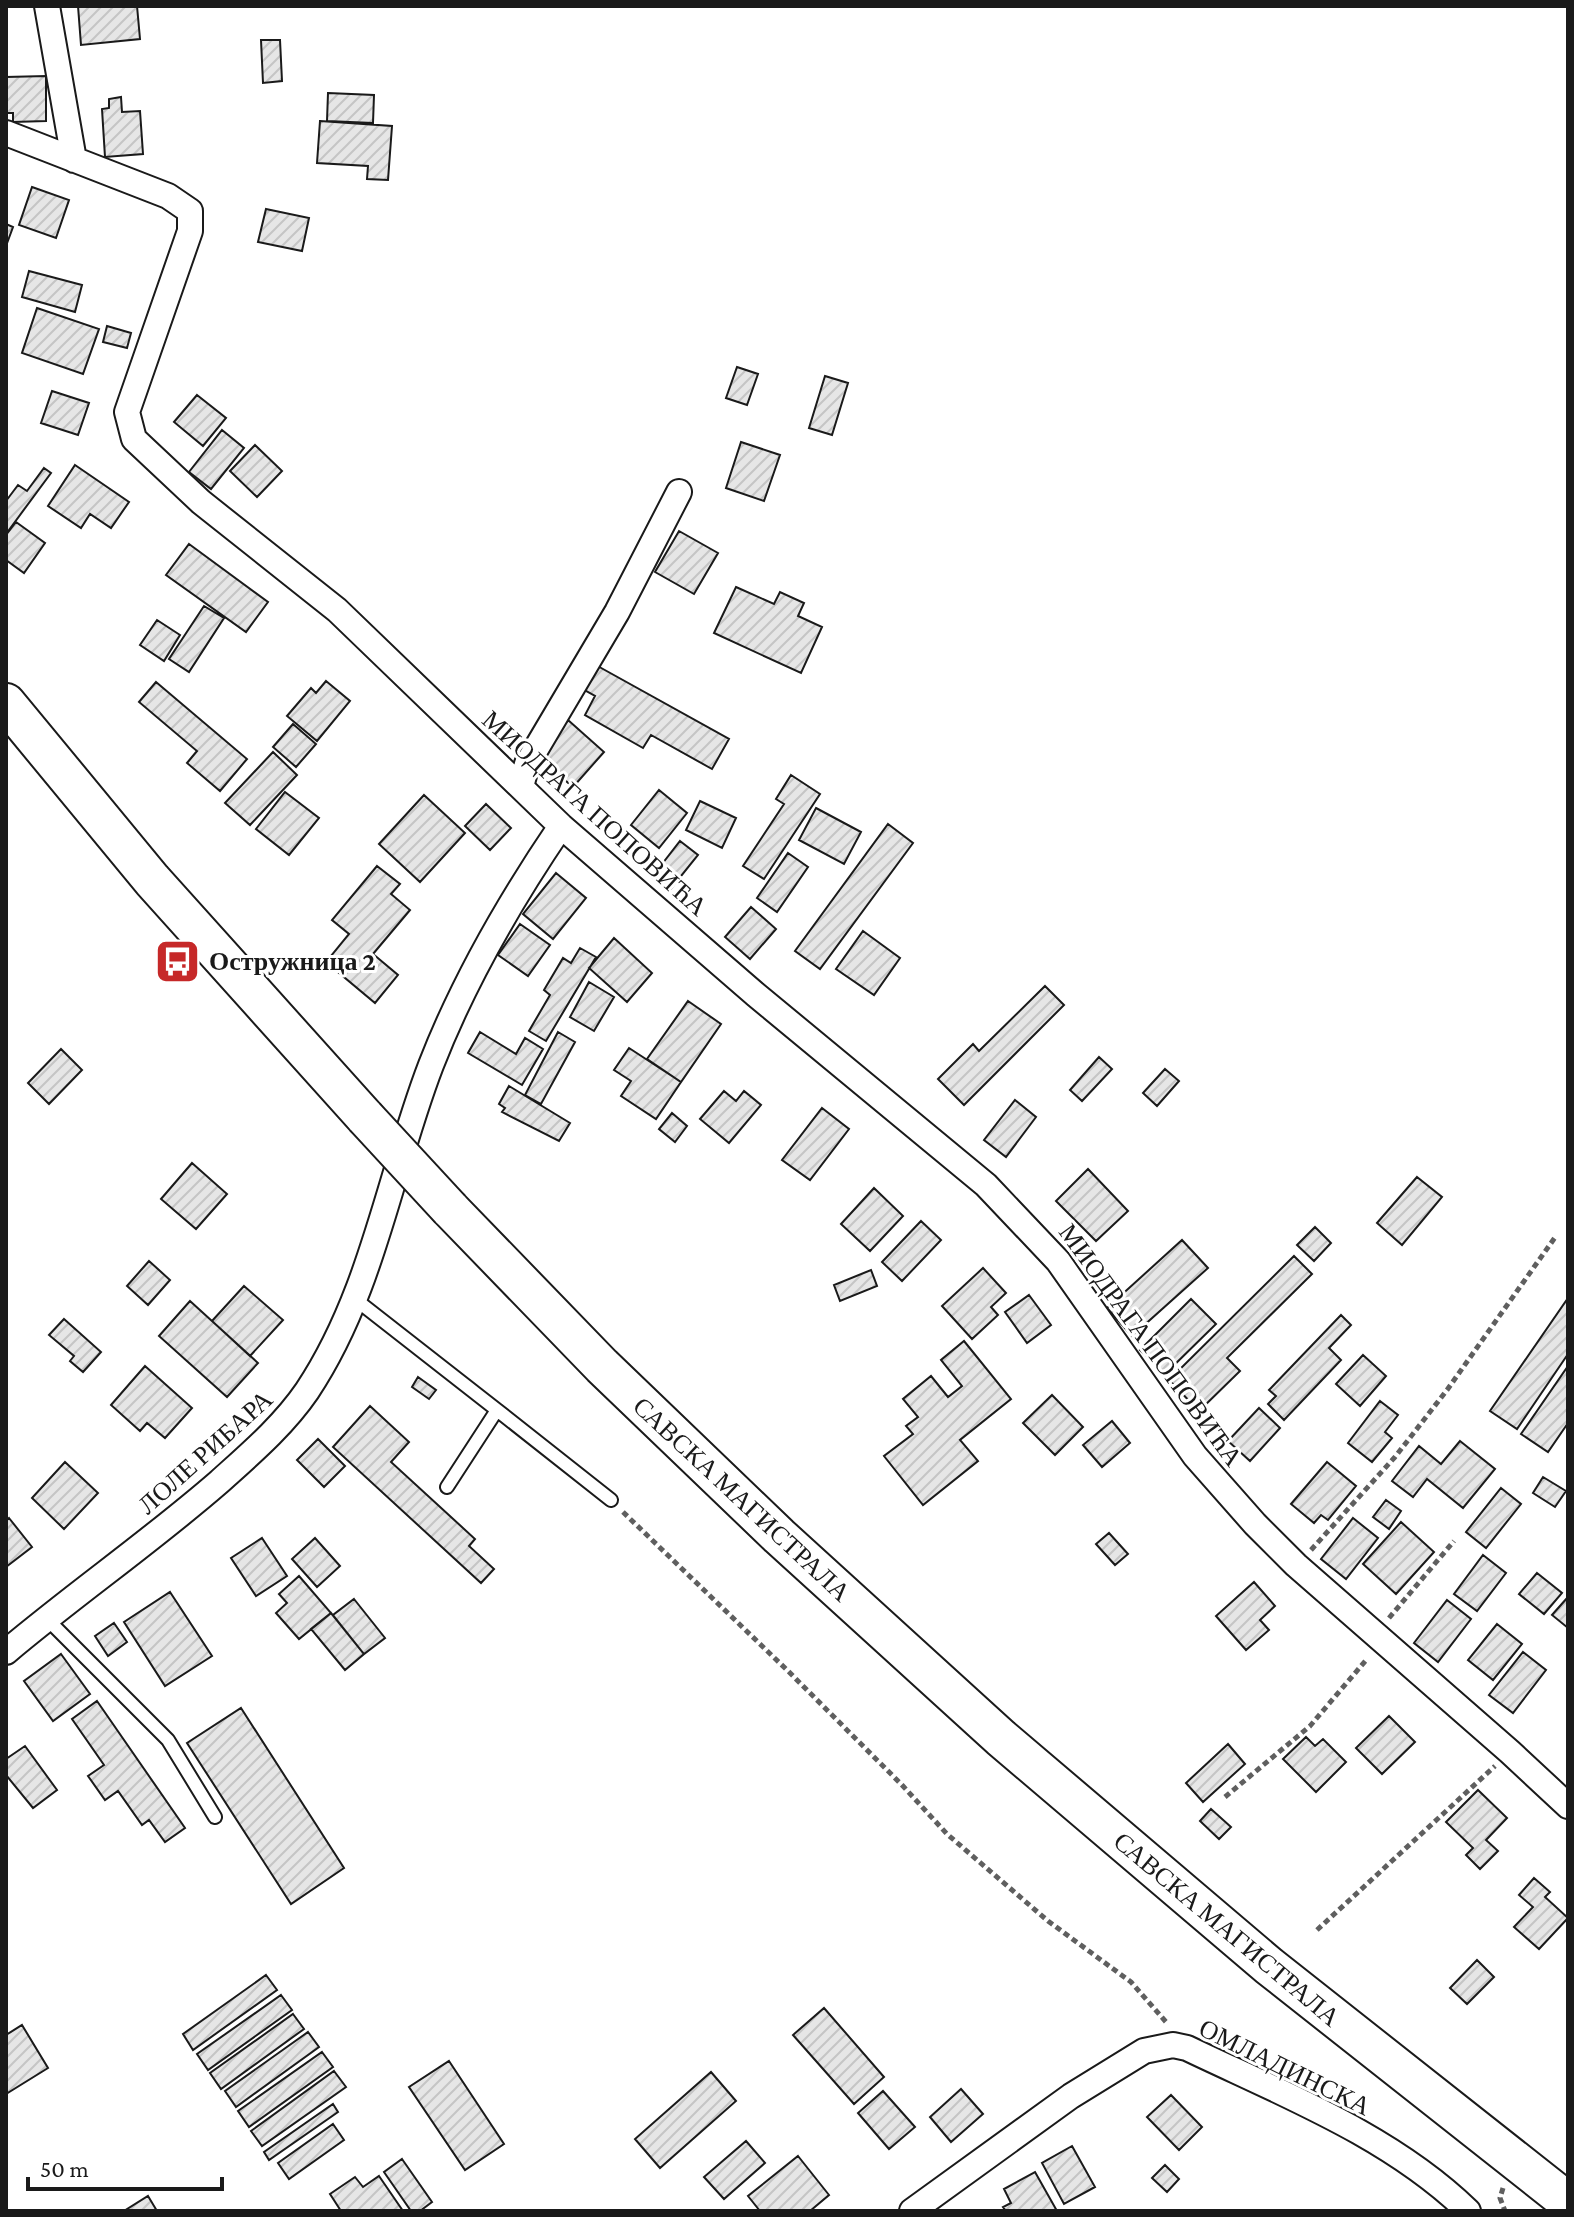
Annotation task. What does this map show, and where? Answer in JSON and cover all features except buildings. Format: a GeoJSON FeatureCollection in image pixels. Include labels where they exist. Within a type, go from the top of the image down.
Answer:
{"type":"FeatureCollection","features":[{"type":"Feature","properties":{"kind":"main road","name":"САВСКА МАГИСТРАЛА"},"geometry":{"type":"LineString","coordinates":[[6,703],[152,880],[450,1209],[602,1366],[779,1536],[1001,1738],[1269,1966],[1568,2202]]}},
{"type":"Feature","properties":{"kind":"street"},"geometry":{"type":"LineString","coordinates":[[47,6],[74,160]]}},
{"type":"Feature","properties":{"kind":"street","name":"МИОДРАГА ПОПОВИЋА"},"geometry":{"type":"LineString","coordinates":[[6,133],[168,196],[190,211],[190,231],[127,412],[134,439],[201,502],[337,610],[561,826],[755,994],[986,1185],[1058,1261],[1218,1484],[1296,1565],[1568,1806]]}},
{"type":"Feature","properties":{"kind":"street"},"geometry":{"type":"LineString","coordinates":[[521,787],[527,764],[617,612],[679,492]]}},
{"type":"Feature","properties":{"kind":"street","name":"ЛОЛЕ РИБАРА"},"geometry":{"type":"LineString","coordinates":[[6,1652],[171,1523],[243,1460],[289,1416],[314,1380],[370,1263],[431,1064],[468,985],[521,886],[561,826]]}},
{"type":"Feature","properties":{"kind":"street","name":"ОМЛАДИНСКА"},"geometry":{"type":"LineString","coordinates":[[912,2211],[1071,2096],[1144,2051],[1173,2045],[1187,2048],[1270,2088],[1388,2150],[1445,2188],[1468,2211]]}},
{"type":"Feature","properties":{"kind":"lane"},"geometry":{"type":"LineString","coordinates":[[355,1299],[611,1500]]}},
{"type":"Feature","properties":{"kind":"lane"},"geometry":{"type":"LineString","coordinates":[[447,1487],[497,1410]]}},
{"type":"Feature","properties":{"kind":"lane"},"geometry":{"type":"LineString","coordinates":[[46,1618],[168,1740],[215,1817]]}},
{"type":"Feature","properties":{"kind":"path"},"geometry":{"type":"LineString","coordinates":[[1296,1565],[1395,1457],[1447,1390],[1556,1236]]}},
{"type":"Feature","properties":{"kind":"path"},"geometry":{"type":"LineString","coordinates":[[611,1500],[788,1671],[947,1834],[1048,1921],[1131,1982],[1165,2018],[1173,2045]]}},
{"type":"Feature","properties":{"kind":"path"},"geometry":{"type":"LineString","coordinates":[[1225,1797],[1310,1726],[1454,1541]]}},
{"type":"Feature","properties":{"kind":"path"},"geometry":{"type":"LineString","coordinates":[[1317,1930],[1510,1752]]}},
{"type":"Feature","properties":{"kind":"place","name":"Остружница 2"},"geometry":{"type":"Point","coordinates":[178,961]}}]}
